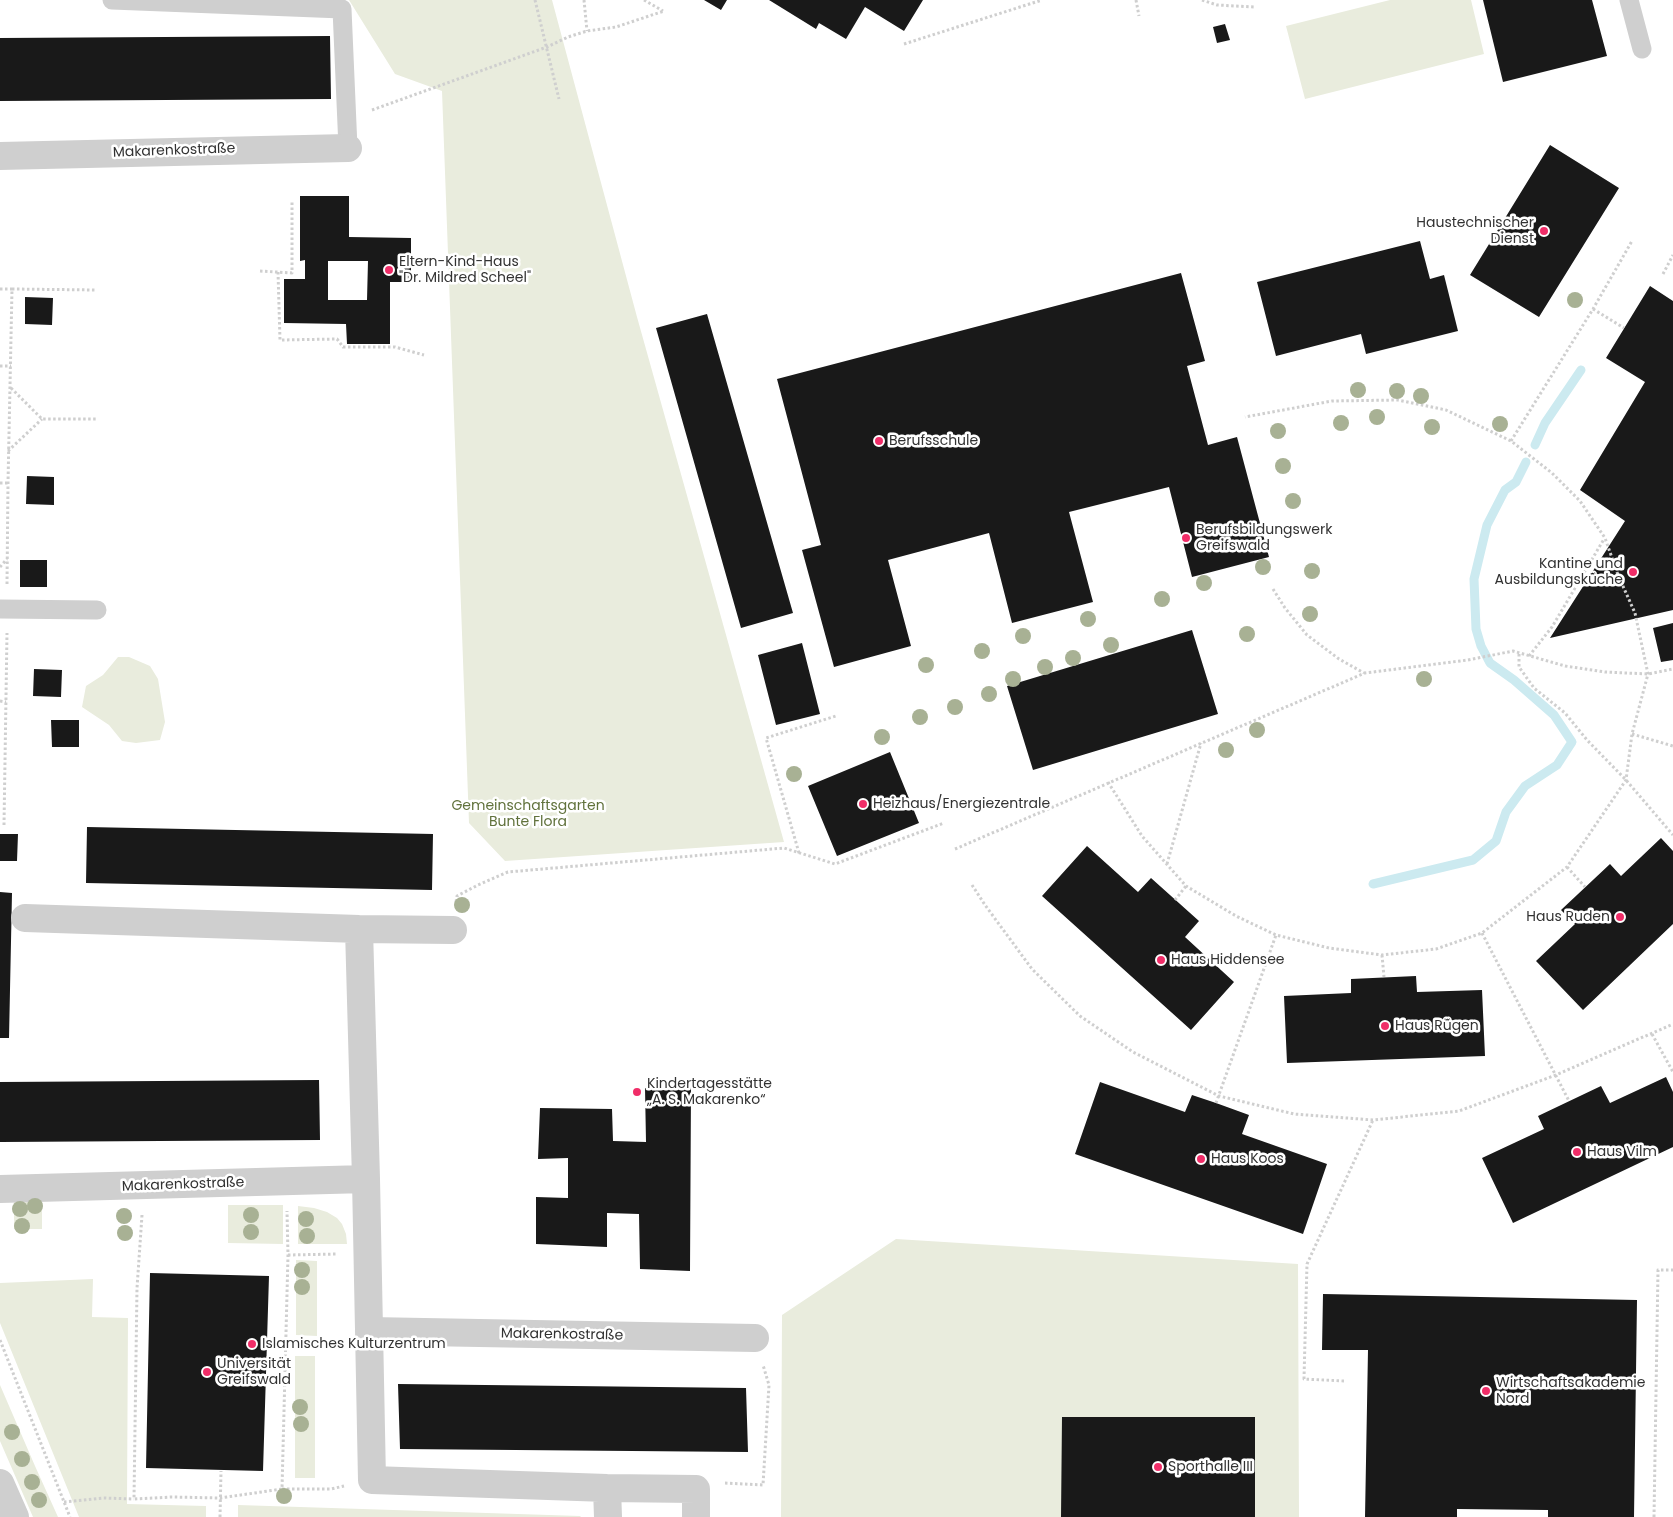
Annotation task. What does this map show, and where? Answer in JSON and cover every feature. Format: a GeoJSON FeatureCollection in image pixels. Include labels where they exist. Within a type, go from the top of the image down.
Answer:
{"type":"FeatureCollection","features":[{"type":"Feature","properties":{"kind":"street","name":"Makarenkostraße"},"geometry":{"type":"LineString","coordinates":[[0,156],[348,148]]}},
{"type":"Feature","properties":{"kind":"street"},"geometry":{"type":"LineString","coordinates":[[26,918],[359,929],[453,930]]}},
{"type":"Feature","properties":{"kind":"street"},"geometry":{"type":"LineString","coordinates":[[359,929],[372,1480],[696,1489],[696,1517]]}},
{"type":"Feature","properties":{"kind":"street","name":"Makarenkostraße"},"geometry":{"type":"LineString","coordinates":[[0,1189],[366,1179]]}},
{"type":"Feature","properties":{"kind":"street","name":"Makarenkostraße"},"geometry":{"type":"LineString","coordinates":[[369,1331],[755,1338]]}},
{"type":"Feature","properties":{"kind":"street"},"geometry":{"type":"LineString","coordinates":[[0,1483],[9,1515]]}},
{"type":"Feature","properties":{"kind":"street"},"geometry":{"type":"LineString","coordinates":[[607,1488],[608,1517]]}},
{"type":"Feature","properties":{"kind":"lane"},"geometry":{"type":"LineString","coordinates":[[112,0],[342,9],[348,148]]}},
{"type":"Feature","properties":{"kind":"lane"},"geometry":{"type":"LineString","coordinates":[[1629,0],[1642,49]]}},
{"type":"Feature","properties":{"kind":"lane"},"geometry":{"type":"LineString","coordinates":[[3,609],[97,610]]}},
{"type":"Feature","properties":{"kind":"path"},"geometry":{"type":"LineString","coordinates":[[534,0],[547,47],[558,100]]}},
{"type":"Feature","properties":{"kind":"path"},"geometry":{"type":"LineString","coordinates":[[584,0],[587,31]]}},
{"type":"Feature","properties":{"kind":"path"},"geometry":{"type":"LineString","coordinates":[[347,119],[547,47],[568,37],[587,31],[616,27],[664,11],[644,0]]}},
{"type":"Feature","properties":{"kind":"path"},"geometry":{"type":"LineString","coordinates":[[904,44],[1042,0]]}},
{"type":"Feature","properties":{"kind":"path"},"geometry":{"type":"LineString","coordinates":[[1136,0],[1139,16]]}},
{"type":"Feature","properties":{"kind":"path"},"geometry":{"type":"LineString","coordinates":[[1202,0],[1217,5],[1254,7]]}},
{"type":"Feature","properties":{"kind":"path"},"geometry":{"type":"LineString","coordinates":[[260,271],[292,273],[292,200]]}},
{"type":"Feature","properties":{"kind":"path"},"geometry":{"type":"LineString","coordinates":[[1511,441],[1593,309],[1632,241]]}},
{"type":"Feature","properties":{"kind":"path"},"geometry":{"type":"LineString","coordinates":[[1663,274],[1673,255]]}},
{"type":"Feature","properties":{"kind":"path"},"geometry":{"type":"LineString","coordinates":[[278,272],[280,340],[337,339],[344,348],[395,347],[424,355]]}},
{"type":"Feature","properties":{"kind":"path"},"geometry":{"type":"LineString","coordinates":[[0,289],[96,290]]}},
{"type":"Feature","properties":{"kind":"path"},"geometry":{"type":"LineString","coordinates":[[4,825],[6,702],[3,609],[8,558],[8,451],[12,289]]}},
{"type":"Feature","properties":{"kind":"path"},"geometry":{"type":"LineString","coordinates":[[1593,309],[1624,328]]}},
{"type":"Feature","properties":{"kind":"path"},"geometry":{"type":"LineString","coordinates":[[0,366],[11,366]]}},
{"type":"Feature","properties":{"kind":"path"},"geometry":{"type":"LineString","coordinates":[[10,387],[42,420]]}},
{"type":"Feature","properties":{"kind":"path"},"geometry":{"type":"LineString","coordinates":[[1108,782],[1142,836],[1186,886],[1236,916],[1276,935],[1329,948],[1382,955],[1436,949],[1482,933],[1567,866],[1626,780],[1632,734],[1648,674],[1634,613],[1604,538],[1580,502],[1552,473],[1511,441],[1446,410],[1398,400],[1332,401],[1246,417]]}},
{"type":"Feature","properties":{"kind":"path"},"geometry":{"type":"LineString","coordinates":[[8,451],[42,420],[97,419]]}},
{"type":"Feature","properties":{"kind":"path"},"geometry":{"type":"LineString","coordinates":[[0,483],[8,483]]}},
{"type":"Feature","properties":{"kind":"path"},"geometry":{"type":"LineString","coordinates":[[1529,656],[1552,627],[1604,538]]}},
{"type":"Feature","properties":{"kind":"path"},"geometry":{"type":"LineString","coordinates":[[0,567],[8,558]]}},
{"type":"Feature","properties":{"kind":"path"},"geometry":{"type":"LineString","coordinates":[[1273,589],[1285,608],[1307,635],[1340,659],[1365,673]]}},
{"type":"Feature","properties":{"kind":"path"},"geometry":{"type":"LineString","coordinates":[[955,849],[1365,673],[1468,660],[1513,651],[1565,666],[1606,672],[1648,674],[1673,669]]}},
{"type":"Feature","properties":{"kind":"path"},"geometry":{"type":"LineString","coordinates":[[1519,654],[1519,667],[1534,688],[1565,713],[1673,835]]}},
{"type":"Feature","properties":{"kind":"path"},"geometry":{"type":"LineString","coordinates":[[0,701],[6,702]]}},
{"type":"Feature","properties":{"kind":"path"},"geometry":{"type":"LineString","coordinates":[[799,854],[766,738],[836,716]]}},
{"type":"Feature","properties":{"kind":"path"},"geometry":{"type":"LineString","coordinates":[[1632,734],[1673,746]]}},
{"type":"Feature","properties":{"kind":"path"},"geometry":{"type":"LineString","coordinates":[[1167,864],[1202,743]]}},
{"type":"Feature","properties":{"kind":"path"},"geometry":{"type":"LineString","coordinates":[[457,896],[508,872],[784,848],[835,864],[944,823]]}},
{"type":"Feature","properties":{"kind":"path"},"geometry":{"type":"LineString","coordinates":[[1567,866],[1585,887]]}},
{"type":"Feature","properties":{"kind":"path"},"geometry":{"type":"LineString","coordinates":[[972,885],[1032,968],[1080,1016],[1133,1052],[1219,1096],[1294,1114],[1373,1120],[1459,1111],[1556,1075],[1673,1024]]}},
{"type":"Feature","properties":{"kind":"path"},"geometry":{"type":"LineString","coordinates":[[1175,900],[1186,886]]}},
{"type":"Feature","properties":{"kind":"path"},"geometry":{"type":"LineString","coordinates":[[1482,933],[1570,1101]]}},
{"type":"Feature","properties":{"kind":"path"},"geometry":{"type":"LineString","coordinates":[[1216,1103],[1276,935]]}},
{"type":"Feature","properties":{"kind":"path"},"geometry":{"type":"LineString","coordinates":[[1382,955],[1384,977]]}},
{"type":"Feature","properties":{"kind":"path"},"geometry":{"type":"LineString","coordinates":[[1652,1034],[1673,1072]]}},
{"type":"Feature","properties":{"kind":"path"},"geometry":{"type":"LineString","coordinates":[[1344,1381],[1304,1379],[1307,1264],[1373,1120]]}},
{"type":"Feature","properties":{"kind":"path"},"geometry":{"type":"LineString","coordinates":[[282,1489],[288,1255],[286,1182]]}},
{"type":"Feature","properties":{"kind":"path"},"geometry":{"type":"LineString","coordinates":[[134,1499],[137,1288],[143,1186]]}},
{"type":"Feature","properties":{"kind":"path"},"geometry":{"type":"LineString","coordinates":[[288,1255],[368,1253]]}},
{"type":"Feature","properties":{"kind":"path"},"geometry":{"type":"LineString","coordinates":[[1654,1517],[1658,1270],[1673,1270]]}},
{"type":"Feature","properties":{"kind":"path"},"geometry":{"type":"LineString","coordinates":[[722,1483],[763,1485],[769,1384],[755,1338]]}},
{"type":"Feature","properties":{"kind":"path"},"geometry":{"type":"LineString","coordinates":[[0,1340],[70,1517]]}},
{"type":"Feature","properties":{"kind":"path"},"geometry":{"type":"LineString","coordinates":[[220,1471],[220,1517]]}},
{"type":"Feature","properties":{"kind":"path"},"geometry":{"type":"LineString","coordinates":[[64,1502],[103,1498],[220,1498],[282,1489],[331,1489],[372,1480]]}},
{"type":"Feature","properties":{"kind":"green space","name":"Gemeinschaftsgarten Bunte Flora"},"geometry":{"type":"Polygon","coordinates":[[[349,0],[552,0],[637,317],[784,842],[505,861],[469,823],[442,91],[395,74],[349,0]]]}},
{"type":"Feature","properties":{"kind":"green space"},"geometry":{"type":"Polygon","coordinates":[[[1390,0],[1471,0],[1484,54],[1305,99],[1286,26],[1390,0]]]}},
{"type":"Feature","properties":{"kind":"green space"},"geometry":{"type":"Polygon","coordinates":[[[118,657],[129,657],[150,666],[158,679],[165,722],[160,740],[136,743],[122,741],[109,725],[82,707],[86,686],[103,675],[118,657]]]}},
{"type":"Feature","properties":{"kind":"green space"},"geometry":{"type":"Polygon","coordinates":[[[14,1201],[42,1201],[42,1229],[14,1229],[14,1201]]]}},
{"type":"Feature","properties":{"kind":"green space"},"geometry":{"type":"Polygon","coordinates":[[[228,1205],[283,1205],[283,1244],[228,1243],[228,1205]]]}},
{"type":"Feature","properties":{"kind":"green space"},"geometry":{"type":"Polygon","coordinates":[[[298,1206],[327,1212],[337,1218],[346,1234],[347,1244],[298,1244],[298,1206]]]}},
{"type":"Feature","properties":{"kind":"green space"},"geometry":{"type":"Polygon","coordinates":[[[896,1239],[1298,1264],[1299,1517],[781,1517],[782,1315],[896,1239]]]}},
{"type":"Feature","properties":{"kind":"green space"},"geometry":{"type":"Polygon","coordinates":[[[296,1260],[317,1261],[317,1336],[296,1335],[296,1260]]]}},
{"type":"Feature","properties":{"kind":"green space"},"geometry":{"type":"Polygon","coordinates":[[[93,1279],[92,1317],[128,1318],[127,1504],[206,1506],[206,1517],[79,1517],[0,1323],[0,1283],[93,1279]]]}},
{"type":"Feature","properties":{"kind":"green space"},"geometry":{"type":"Polygon","coordinates":[[[295,1356],[315,1356],[315,1478],[295,1478],[295,1356]]]}},
{"type":"Feature","properties":{"kind":"green space"},"geometry":{"type":"Polygon","coordinates":[[[0,1385],[58,1517],[33,1517],[0,1441],[0,1385]]]}},
{"type":"Feature","properties":{"kind":"green space"},"geometry":{"type":"Polygon","coordinates":[[[238,1505],[580,1516],[581,1517],[238,1517],[238,1505]]]}},
{"type":"Feature","properties":{"kind":"building"},"geometry":{"type":"Polygon","coordinates":[[[704,0],[727,0],[721,10],[704,0]]]}},
{"type":"Feature","properties":{"kind":"building"},"geometry":{"type":"Polygon","coordinates":[[[769,0],[923,0],[904,31],[865,7],[846,39],[819,23],[816,29],[769,0]]]}},
{"type":"Feature","properties":{"kind":"building"},"geometry":{"type":"Polygon","coordinates":[[[1483,0],[1592,0],[1607,56],[1503,82],[1483,0]]]}},
{"type":"Feature","properties":{"kind":"building"},"geometry":{"type":"Polygon","coordinates":[[[1225,24],[1230,40],[1217,43],[1213,27],[1225,24]]]}},
{"type":"Feature","properties":{"kind":"building"},"geometry":{"type":"Polygon","coordinates":[[[330,36],[331,99],[0,101],[0,38],[330,36]]]}},
{"type":"Feature","properties":{"kind":"building","name":"Haustechnischer Dienst"},"geometry":{"type":"Polygon","coordinates":[[[1550,145],[1619,188],[1539,317],[1470,275],[1550,145]]]}},
{"type":"Feature","properties":{"kind":"building","name":"Eltern-Kind-Haus \"Dr. Mildred Scheel\""},"geometry":{"type":"Polygon","coordinates":[[[300,196],[349,196],[349,237],[411,238],[411,282],[390,282],[390,344],[347,344],[346,324],[284,323],[284,279],[305,279],[305,260],[300,261],[300,196]],[[328,261],[328,300],[367,300],[368,261],[328,261]]]}},
{"type":"Feature","properties":{"kind":"building"},"geometry":{"type":"Polygon","coordinates":[[[1420,241],[1430,279],[1444,275],[1458,331],[1366,354],[1361,334],[1276,356],[1257,282],[1420,241]]]}},
{"type":"Feature","properties":{"kind":"building"},"geometry":{"type":"Polygon","coordinates":[[[1181,273],[1205,361],[1187,366],[1208,445],[1237,437],[1269,557],[1192,577],[1169,487],[1069,512],[1093,602],[1012,623],[989,533],[888,560],[911,646],[834,667],[802,550],[821,545],[777,379],[1181,273]]]}},
{"type":"Feature","properties":{"kind":"building"},"geometry":{"type":"Polygon","coordinates":[[[1650,286],[1673,301],[1673,610],[1550,638],[1625,521],[1580,490],[1645,382],[1606,358],[1650,286]]]}},
{"type":"Feature","properties":{"kind":"building"},"geometry":{"type":"Polygon","coordinates":[[[25,297],[53,298],[52,325],[25,324],[25,297]]]}},
{"type":"Feature","properties":{"kind":"building"},"geometry":{"type":"Polygon","coordinates":[[[707,314],[793,613],[741,628],[656,328],[707,314]]]}},
{"type":"Feature","properties":{"kind":"building"},"geometry":{"type":"Polygon","coordinates":[[[27,476],[54,477],[54,505],[26,504],[27,476]]]}},
{"type":"Feature","properties":{"kind":"building"},"geometry":{"type":"Polygon","coordinates":[[[20,560],[47,560],[47,587],[20,587],[20,560]]]}},
{"type":"Feature","properties":{"kind":"building"},"geometry":{"type":"Polygon","coordinates":[[[1673,623],[1673,660],[1661,662],[1653,628],[1673,623]]]}},
{"type":"Feature","properties":{"kind":"building"},"geometry":{"type":"Polygon","coordinates":[[[1192,630],[1218,714],[1033,770],[1007,686],[1192,630]]]}},
{"type":"Feature","properties":{"kind":"building"},"geometry":{"type":"Polygon","coordinates":[[[802,643],[820,714],[776,725],[758,655],[802,643]]]}},
{"type":"Feature","properties":{"kind":"building"},"geometry":{"type":"Polygon","coordinates":[[[34,669],[62,670],[61,697],[33,696],[34,669]]]}},
{"type":"Feature","properties":{"kind":"building"},"geometry":{"type":"Polygon","coordinates":[[[51,720],[79,720],[79,747],[52,747],[51,720]]]}},
{"type":"Feature","properties":{"kind":"building","name":"Heizhaus/Energiezentrale"},"geometry":{"type":"Polygon","coordinates":[[[890,752],[919,823],[837,856],[808,786],[890,752]]]}},
{"type":"Feature","properties":{"kind":"building"},"geometry":{"type":"Polygon","coordinates":[[[87,827],[433,834],[432,890],[86,883],[87,827]]]}},
{"type":"Feature","properties":{"kind":"building"},"geometry":{"type":"Polygon","coordinates":[[[0,834],[18,834],[17,861],[0,861],[0,834]]]}},
{"type":"Feature","properties":{"kind":"building","name":"Haus Ruden"},"geometry":{"type":"Polygon","coordinates":[[[1661,838],[1673,851],[1673,924],[1583,1010],[1536,961],[1575,924],[1561,910],[1610,864],[1621,876],[1661,838]]]}},
{"type":"Feature","properties":{"kind":"building","name":"Haus Hiddensee"},"geometry":{"type":"Polygon","coordinates":[[[1087,846],[1138,892],[1151,878],[1199,921],[1185,937],[1234,982],[1191,1030],[1042,896],[1087,846]]]}},
{"type":"Feature","properties":{"kind":"building"},"geometry":{"type":"Polygon","coordinates":[[[0,892],[12,893],[9,1038],[0,1038],[0,892]]]}},
{"type":"Feature","properties":{"kind":"building","name":"Haus Rügen"},"geometry":{"type":"Polygon","coordinates":[[[1416,976],[1417,992],[1482,990],[1485,1056],[1287,1063],[1284,996],[1351,993],[1351,979],[1416,976]]]}},
{"type":"Feature","properties":{"kind":"building","name":"Haus Vilm"},"geometry":{"type":"Polygon","coordinates":[[[1666,1077],[1673,1092],[1673,1147],[1513,1223],[1482,1158],[1544,1129],[1538,1116],[1601,1086],[1610,1103],[1666,1077]]]}},
{"type":"Feature","properties":{"kind":"building"},"geometry":{"type":"Polygon","coordinates":[[[319,1080],[320,1140],[0,1142],[0,1082],[319,1080]]]}},
{"type":"Feature","properties":{"kind":"building","name":"Haus Koos"},"geometry":{"type":"Polygon","coordinates":[[[1100,1082],[1185,1112],[1192,1095],[1216,1103],[1249,1115],[1242,1134],[1327,1164],[1303,1234],[1075,1154],[1100,1082]]]}},
{"type":"Feature","properties":{"kind":"building"},"geometry":{"type":"Polygon","coordinates":[[[691,1087],[690,1271],[640,1269],[639,1214],[607,1213],[607,1247],[536,1244],[536,1197],[568,1198],[568,1158],[538,1159],[540,1108],[612,1109],[613,1141],[646,1142],[645,1088],[691,1087]]]}},
{"type":"Feature","properties":{"kind":"building","name":"Universität Greifswald"},"geometry":{"type":"Polygon","coordinates":[[[150,1273],[269,1276],[263,1471],[146,1468],[150,1273]]]}},
{"type":"Feature","properties":{"kind":"building","name":"Wirtschaftsakademie Nord"},"geometry":{"type":"Polygon","coordinates":[[[1323,1294],[1637,1300],[1634,1517],[1548,1517],[1548,1510],[1457,1509],[1457,1517],[1365,1517],[1368,1350],[1322,1350],[1323,1294]]]}},
{"type":"Feature","properties":{"kind":"building"},"geometry":{"type":"Polygon","coordinates":[[[398,1384],[746,1388],[748,1452],[400,1449],[398,1384]]]}},
{"type":"Feature","properties":{"kind":"building","name":"Sporthalle III"},"geometry":{"type":"Polygon","coordinates":[[[1062,1417],[1255,1417],[1255,1517],[1061,1517],[1062,1417]]]}},
{"type":"Feature","properties":{"kind":"waterway"},"geometry":{"type":"LineString","coordinates":[[1535,445],[1545,423],[1581,370]]}},
{"type":"Feature","properties":{"kind":"waterway"},"geometry":{"type":"LineString","coordinates":[[1373,884],[1473,860],[1496,841],[1506,812],[1525,786],[1557,765],[1572,742],[1554,715],[1514,680],[1490,663],[1481,646],[1476,629],[1474,579],[1487,525],[1505,490],[1516,482],[1526,462]]}},
{"type":"Feature","properties":{"kind":"place","name":"Haustechnischer Dienst"},"geometry":{"type":"Point","coordinates":[1544,231]}},
{"type":"Feature","properties":{"kind":"place","name":"Eltern-Kind-Haus \"Dr. Mildred Scheel\""},"geometry":{"type":"Point","coordinates":[389,270]}},
{"type":"Feature","properties":{"kind":"place","name":"Berufsschule"},"geometry":{"type":"Point","coordinates":[879,441]}},
{"type":"Feature","properties":{"kind":"place","name":"Berufsbildungswerk Greifswald"},"geometry":{"type":"Point","coordinates":[1186,538]}},
{"type":"Feature","properties":{"kind":"place","name":"Kantine und Ausbildungsküche"},"geometry":{"type":"Point","coordinates":[1633,572]}},
{"type":"Feature","properties":{"kind":"place","name":"Heizhaus/Energiezentrale"},"geometry":{"type":"Point","coordinates":[863,804]}},
{"type":"Feature","properties":{"kind":"place","name":"Haus Ruden"},"geometry":{"type":"Point","coordinates":[1620,917]}},
{"type":"Feature","properties":{"kind":"place","name":"Haus Hiddensee"},"geometry":{"type":"Point","coordinates":[1161,960]}},
{"type":"Feature","properties":{"kind":"place","name":"Haus Rügen"},"geometry":{"type":"Point","coordinates":[1385,1026]}},
{"type":"Feature","properties":{"kind":"place","name":"Kindertagesstätte „A. S. Makarenko“"},"geometry":{"type":"Point","coordinates":[637,1092]}},
{"type":"Feature","properties":{"kind":"place","name":"Haus Vilm"},"geometry":{"type":"Point","coordinates":[1577,1152]}},
{"type":"Feature","properties":{"kind":"place","name":"Haus Koos"},"geometry":{"type":"Point","coordinates":[1201,1159]}},
{"type":"Feature","properties":{"kind":"place","name":"Islamisches Kulturzentrum"},"geometry":{"type":"Point","coordinates":[252,1344]}},
{"type":"Feature","properties":{"kind":"place","name":"Universität Greifswald"},"geometry":{"type":"Point","coordinates":[207,1372]}},
{"type":"Feature","properties":{"kind":"place","name":"Wirtschaftsakademie Nord"},"geometry":{"type":"Point","coordinates":[1486,1391]}},
{"type":"Feature","properties":{"kind":"place","name":"Sporthalle III"},"geometry":{"type":"Point","coordinates":[1158,1467]}}]}
